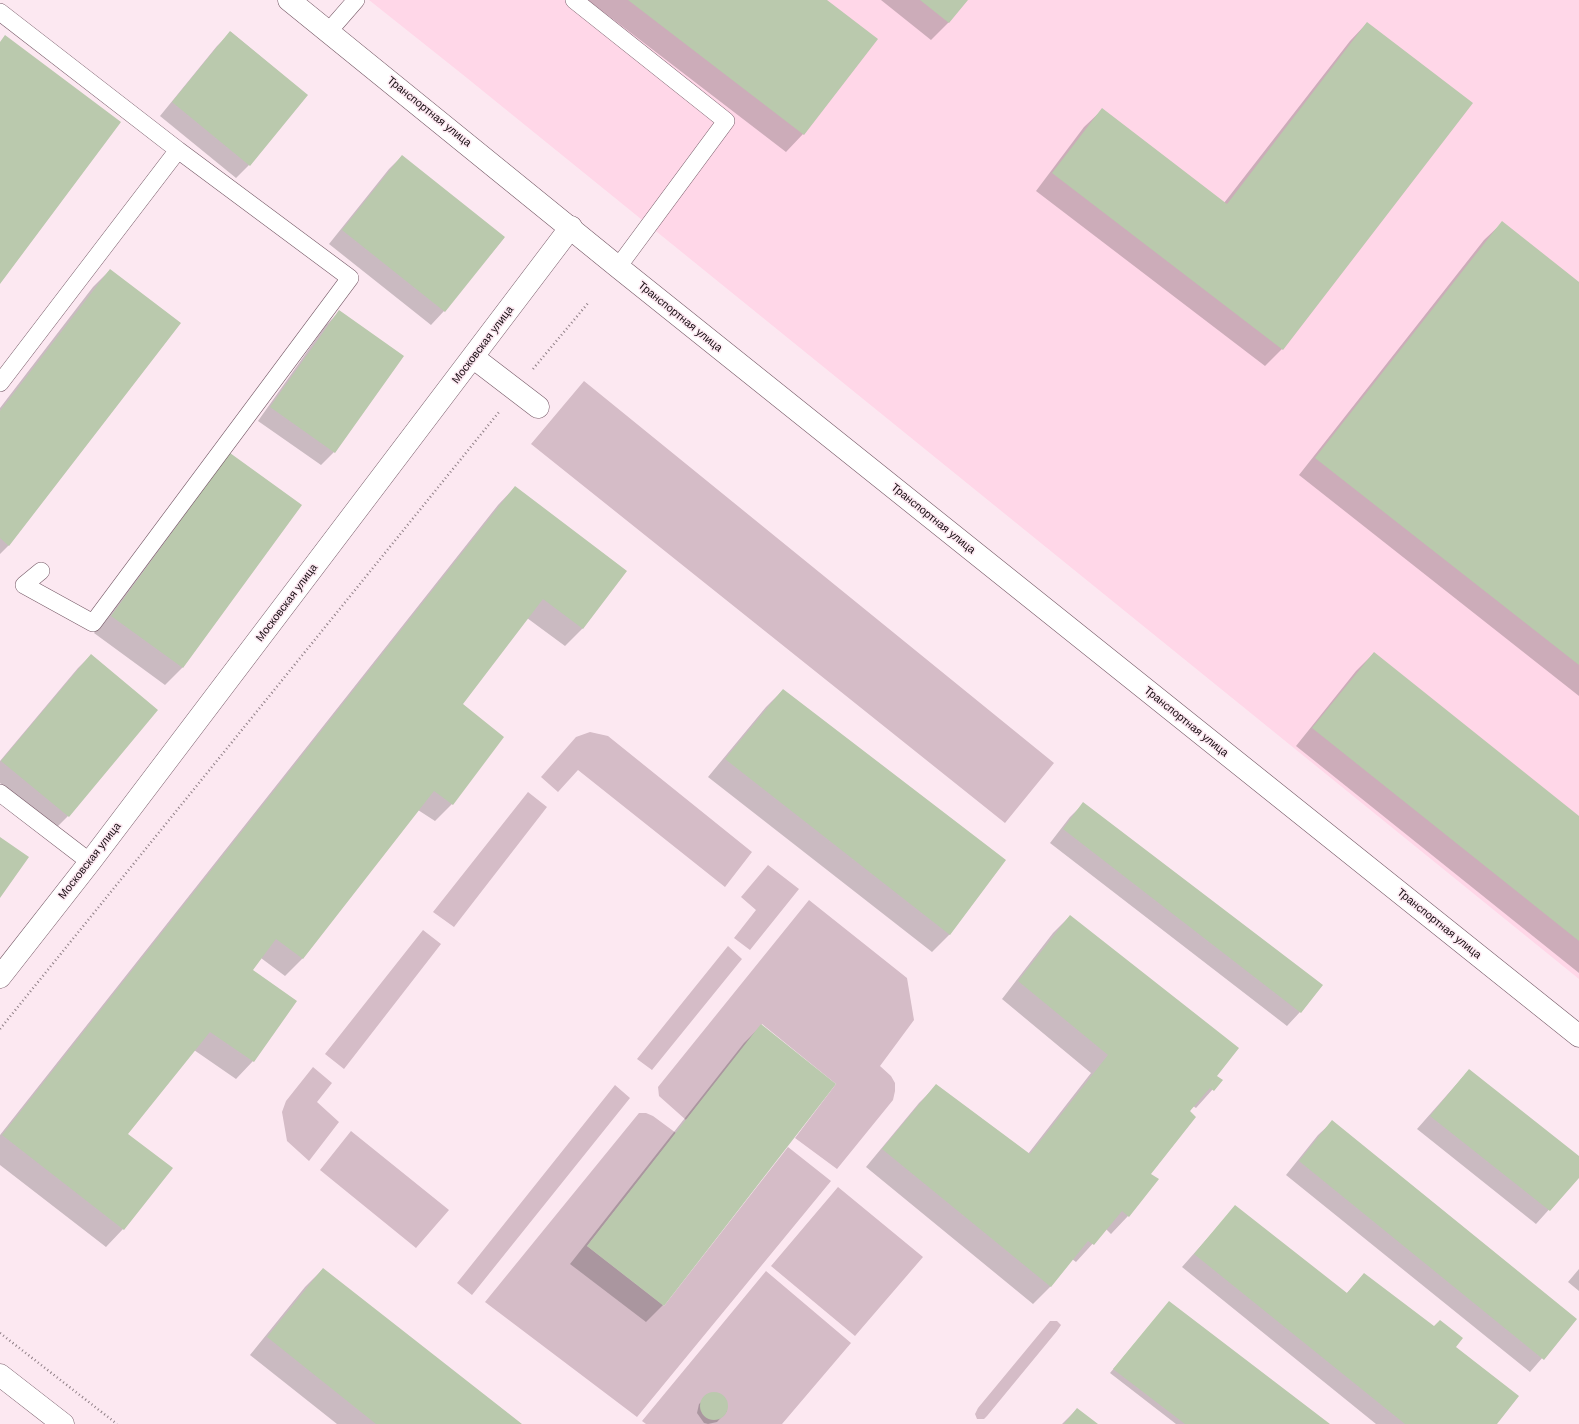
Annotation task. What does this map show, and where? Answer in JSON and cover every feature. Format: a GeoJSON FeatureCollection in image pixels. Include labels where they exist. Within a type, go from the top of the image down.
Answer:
{"type":"FeatureCollection","features":[{"type":"Feature","properties":{"kind":"street","name":"Транспортная улица"},"geometry":{"type":"LineString","coordinates":[[289,0],[571,227],[618,267],[1579,1036]]}},
{"type":"Feature","properties":{"kind":"street","name":"Московская улица"},"geometry":{"type":"LineString","coordinates":[[0,977],[90,862],[474,358],[571,227]]}},
{"type":"Feature","properties":{"kind":"street"},"geometry":{"type":"LineString","coordinates":[[474,358],[538,407]]}},
{"type":"Feature","properties":{"kind":"street"},"geometry":{"type":"LineString","coordinates":[[0,1375],[63,1424]]}},
{"type":"Feature","properties":{"kind":"lane"},"geometry":{"type":"LineString","coordinates":[[328,31],[356,0]]}},
{"type":"Feature","properties":{"kind":"lane"},"geometry":{"type":"LineString","coordinates":[[574,0],[726,121],[618,267]]}},
{"type":"Feature","properties":{"kind":"lane"},"geometry":{"type":"LineString","coordinates":[[0,12],[178,150],[350,278],[93,623],[24,585],[41,572]]}},
{"type":"Feature","properties":{"kind":"lane"},"geometry":{"type":"LineString","coordinates":[[0,383],[178,150]]}},
{"type":"Feature","properties":{"kind":"lane"},"geometry":{"type":"LineString","coordinates":[[0,793],[90,862]]}},
{"type":"Feature","properties":{"kind":"path"},"geometry":{"type":"LineString","coordinates":[[0,1029],[516,390],[589,302]]}},
{"type":"Feature","properties":{"kind":"path"},"geometry":{"type":"LineString","coordinates":[[0,1333],[117,1424]]}},
{"type":"Feature","properties":{"kind":"shaded area"},"geometry":{"type":"Polygon","coordinates":[[[369,0],[1579,0],[1579,979],[462,74],[369,0]]]}},
{"type":"Feature","properties":{"kind":"shaded area"},"geometry":{"type":"Polygon","coordinates":[[[584,381],[1054,763],[1005,823],[531,444],[584,381]]]}},
{"type":"Feature","properties":{"kind":"shaded area"},"geometry":{"type":"Polygon","coordinates":[[[590,732],[608,736],[752,852],[725,887],[578,770],[558,792],[541,777],[576,737],[590,732]]]}},
{"type":"Feature","properties":{"kind":"shaded area"},"geometry":{"type":"Polygon","coordinates":[[[528,792],[547,807],[454,927],[433,912],[528,792]]]}},
{"type":"Feature","properties":{"kind":"shaded area"},"geometry":{"type":"Polygon","coordinates":[[[768,865],[799,889],[750,950],[734,938],[756,910],[741,897],[768,865]]]}},
{"type":"Feature","properties":{"kind":"shaded area"},"geometry":{"type":"Polygon","coordinates":[[[809,900],[907,978],[914,1020],[880,1066],[891,1076],[895,1083],[893,1100],[837,1169],[795,1138],[836,1084],[762,1024],[686,1120],[659,1096],[658,1087],[809,900]]]}},
{"type":"Feature","properties":{"kind":"shaded area"},"geometry":{"type":"Polygon","coordinates":[[[423,930],[441,944],[344,1069],[325,1054],[423,930]]]}},
{"type":"Feature","properties":{"kind":"shaded area"},"geometry":{"type":"Polygon","coordinates":[[[728,946],[742,959],[652,1070],[637,1059],[728,946]]]}},
{"type":"Feature","properties":{"kind":"shaded area"},"geometry":{"type":"Polygon","coordinates":[[[313,1067],[332,1083],[317,1102],[339,1122],[309,1161],[287,1141],[282,1112],[286,1101],[313,1067]]]}},
{"type":"Feature","properties":{"kind":"shaded area"},"geometry":{"type":"Polygon","coordinates":[[[615,1085],[630,1098],[472,1295],[457,1283],[615,1085]]]}},
{"type":"Feature","properties":{"kind":"shaded area"},"geometry":{"type":"Polygon","coordinates":[[[639,1113],[646,1113],[653,1116],[676,1133],[587,1246],[664,1306],[788,1147],[831,1181],[637,1417],[485,1302],[639,1113]]]}},
{"type":"Feature","properties":{"kind":"shaded area"},"geometry":{"type":"Polygon","coordinates":[[[351,1131],[449,1210],[416,1248],[320,1170],[351,1131]]]}},
{"type":"Feature","properties":{"kind":"shaded area"},"geometry":{"type":"Polygon","coordinates":[[[838,1187],[923,1257],[855,1336],[771,1266],[838,1187]]]}},
{"type":"Feature","properties":{"kind":"shaded area"},"geometry":{"type":"Polygon","coordinates":[[[766,1271],[851,1343],[782,1424],[646,1424],[642,1421],[766,1271]]]}},
{"type":"Feature","properties":{"kind":"shaded area"},"geometry":{"type":"Polygon","coordinates":[[[1050,1321],[1057,1321],[1061,1325],[987,1416],[984,1419],[977,1419],[975,1414],[978,1408],[1050,1321]]]}},
{"type":"Feature","properties":{"kind":"building"},"geometry":{"type":"Polygon","coordinates":[[[628,0],[827,0],[878,39],[804,135],[628,0]]]}},
{"type":"Feature","properties":{"kind":"building"},"geometry":{"type":"Polygon","coordinates":[[[920,0],[968,0],[949,23],[920,0]]]}},
{"type":"Feature","properties":{"kind":"building"},"geometry":{"type":"Polygon","coordinates":[[[1367,22],[1473,103],[1283,350],[1052,173],[1102,108],[1227,204],[1367,22]]]}},
{"type":"Feature","properties":{"kind":"building"},"geometry":{"type":"Polygon","coordinates":[[[230,31],[308,95],[250,166],[172,102],[230,31]]]}},
{"type":"Feature","properties":{"kind":"building"},"geometry":{"type":"Polygon","coordinates":[[[5,35],[121,122],[0,284],[0,42],[5,35]]]}},
{"type":"Feature","properties":{"kind":"building"},"geometry":{"type":"Polygon","coordinates":[[[402,155],[505,237],[445,312],[342,230],[402,155]]]}},
{"type":"Feature","properties":{"kind":"building"},"geometry":{"type":"Polygon","coordinates":[[[1502,221],[1579,282],[1579,665],[1315,458],[1502,221]]]}},
{"type":"Feature","properties":{"kind":"building"},"geometry":{"type":"Polygon","coordinates":[[[110,269],[181,323],[9,546],[0,538],[0,411],[110,269]]]}},
{"type":"Feature","properties":{"kind":"building"},"geometry":{"type":"Polygon","coordinates":[[[339,310],[404,356],[335,453],[270,407],[339,310]]]}},
{"type":"Feature","properties":{"kind":"building"},"geometry":{"type":"Polygon","coordinates":[[[230,453],[302,505],[183,668],[111,616],[230,453]]]}},
{"type":"Feature","properties":{"kind":"building"},"geometry":{"type":"Polygon","coordinates":[[[515,486],[627,571],[583,629],[543,599],[463,704],[504,737],[453,805],[434,791],[303,959],[276,939],[253,970],[297,1001],[254,1062],[210,1032],[128,1134],[173,1168],[124,1230],[2,1135],[515,486]]]}},
{"type":"Feature","properties":{"kind":"building"},"geometry":{"type":"Polygon","coordinates":[[[1374,652],[1579,816],[1579,941],[1312,728],[1374,652]]]}},
{"type":"Feature","properties":{"kind":"building"},"geometry":{"type":"Polygon","coordinates":[[[91,654],[158,710],[69,817],[1,761],[91,654]]]}},
{"type":"Feature","properties":{"kind":"building"},"geometry":{"type":"Polygon","coordinates":[[[783,689],[1006,860],[950,935],[725,759],[783,689]]]}},
{"type":"Feature","properties":{"kind":"building"},"geometry":{"type":"Polygon","coordinates":[[[1083,802],[1323,985],[1301,1013],[1063,829],[1083,802]]]}},
{"type":"Feature","properties":{"kind":"building"},"geometry":{"type":"Polygon","coordinates":[[[0,837],[29,857],[0,898],[0,837]]]}},
{"type":"Feature","properties":{"kind":"building"},"geometry":{"type":"Polygon","coordinates":[[[1070,915],[1239,1048],[1217,1076],[1223,1080],[1214,1091],[1210,1088],[1190,1111],[1196,1117],[1151,1174],[1159,1179],[1129,1217],[1122,1211],[1094,1245],[1088,1241],[1051,1287],[882,1149],[936,1084],[1030,1154],[1108,1055],[1018,981],[1070,915]]]}},
{"type":"Feature","properties":{"kind":"building"},"geometry":{"type":"Polygon","coordinates":[[[761,1024],[836,1084],[664,1306],[587,1246],[761,1024]]]}},
{"type":"Feature","properties":{"kind":"building"},"geometry":{"type":"Polygon","coordinates":[[[1469,1069],[1579,1156],[1579,1178],[1550,1211],[1430,1116],[1469,1069]]]}},
{"type":"Feature","properties":{"kind":"building"},"geometry":{"type":"Polygon","coordinates":[[[1332,1120],[1577,1319],[1544,1360],[1299,1161],[1332,1120]]]}},
{"type":"Feature","properties":{"kind":"building"},"geometry":{"type":"Polygon","coordinates":[[[1235,1205],[1347,1293],[1364,1273],[1434,1326],[1440,1320],[1463,1338],[1456,1347],[1519,1396],[1497,1424],[1405,1424],[1194,1254],[1235,1205]]]}},
{"type":"Feature","properties":{"kind":"building"},"geometry":{"type":"Polygon","coordinates":[[[323,1268],[522,1424],[376,1424],[267,1337],[323,1268]]]}},
{"type":"Feature","properties":{"kind":"building"},"geometry":{"type":"Polygon","coordinates":[[[1169,1301],[1330,1424],[1185,1424],[1113,1369],[1169,1301]]]}},
{"type":"Feature","properties":{"kind":"building"},"geometry":{"type":"Polygon","coordinates":[[[714,1392],[724,1396],[728,1406],[724,1416],[714,1420],[704,1416],[700,1406],[704,1396],[714,1392]]]}},
{"type":"Feature","properties":{"kind":"building"},"geometry":{"type":"Polygon","coordinates":[[[1077,1408],[1098,1424],[1064,1424],[1077,1408]]]}}]}
